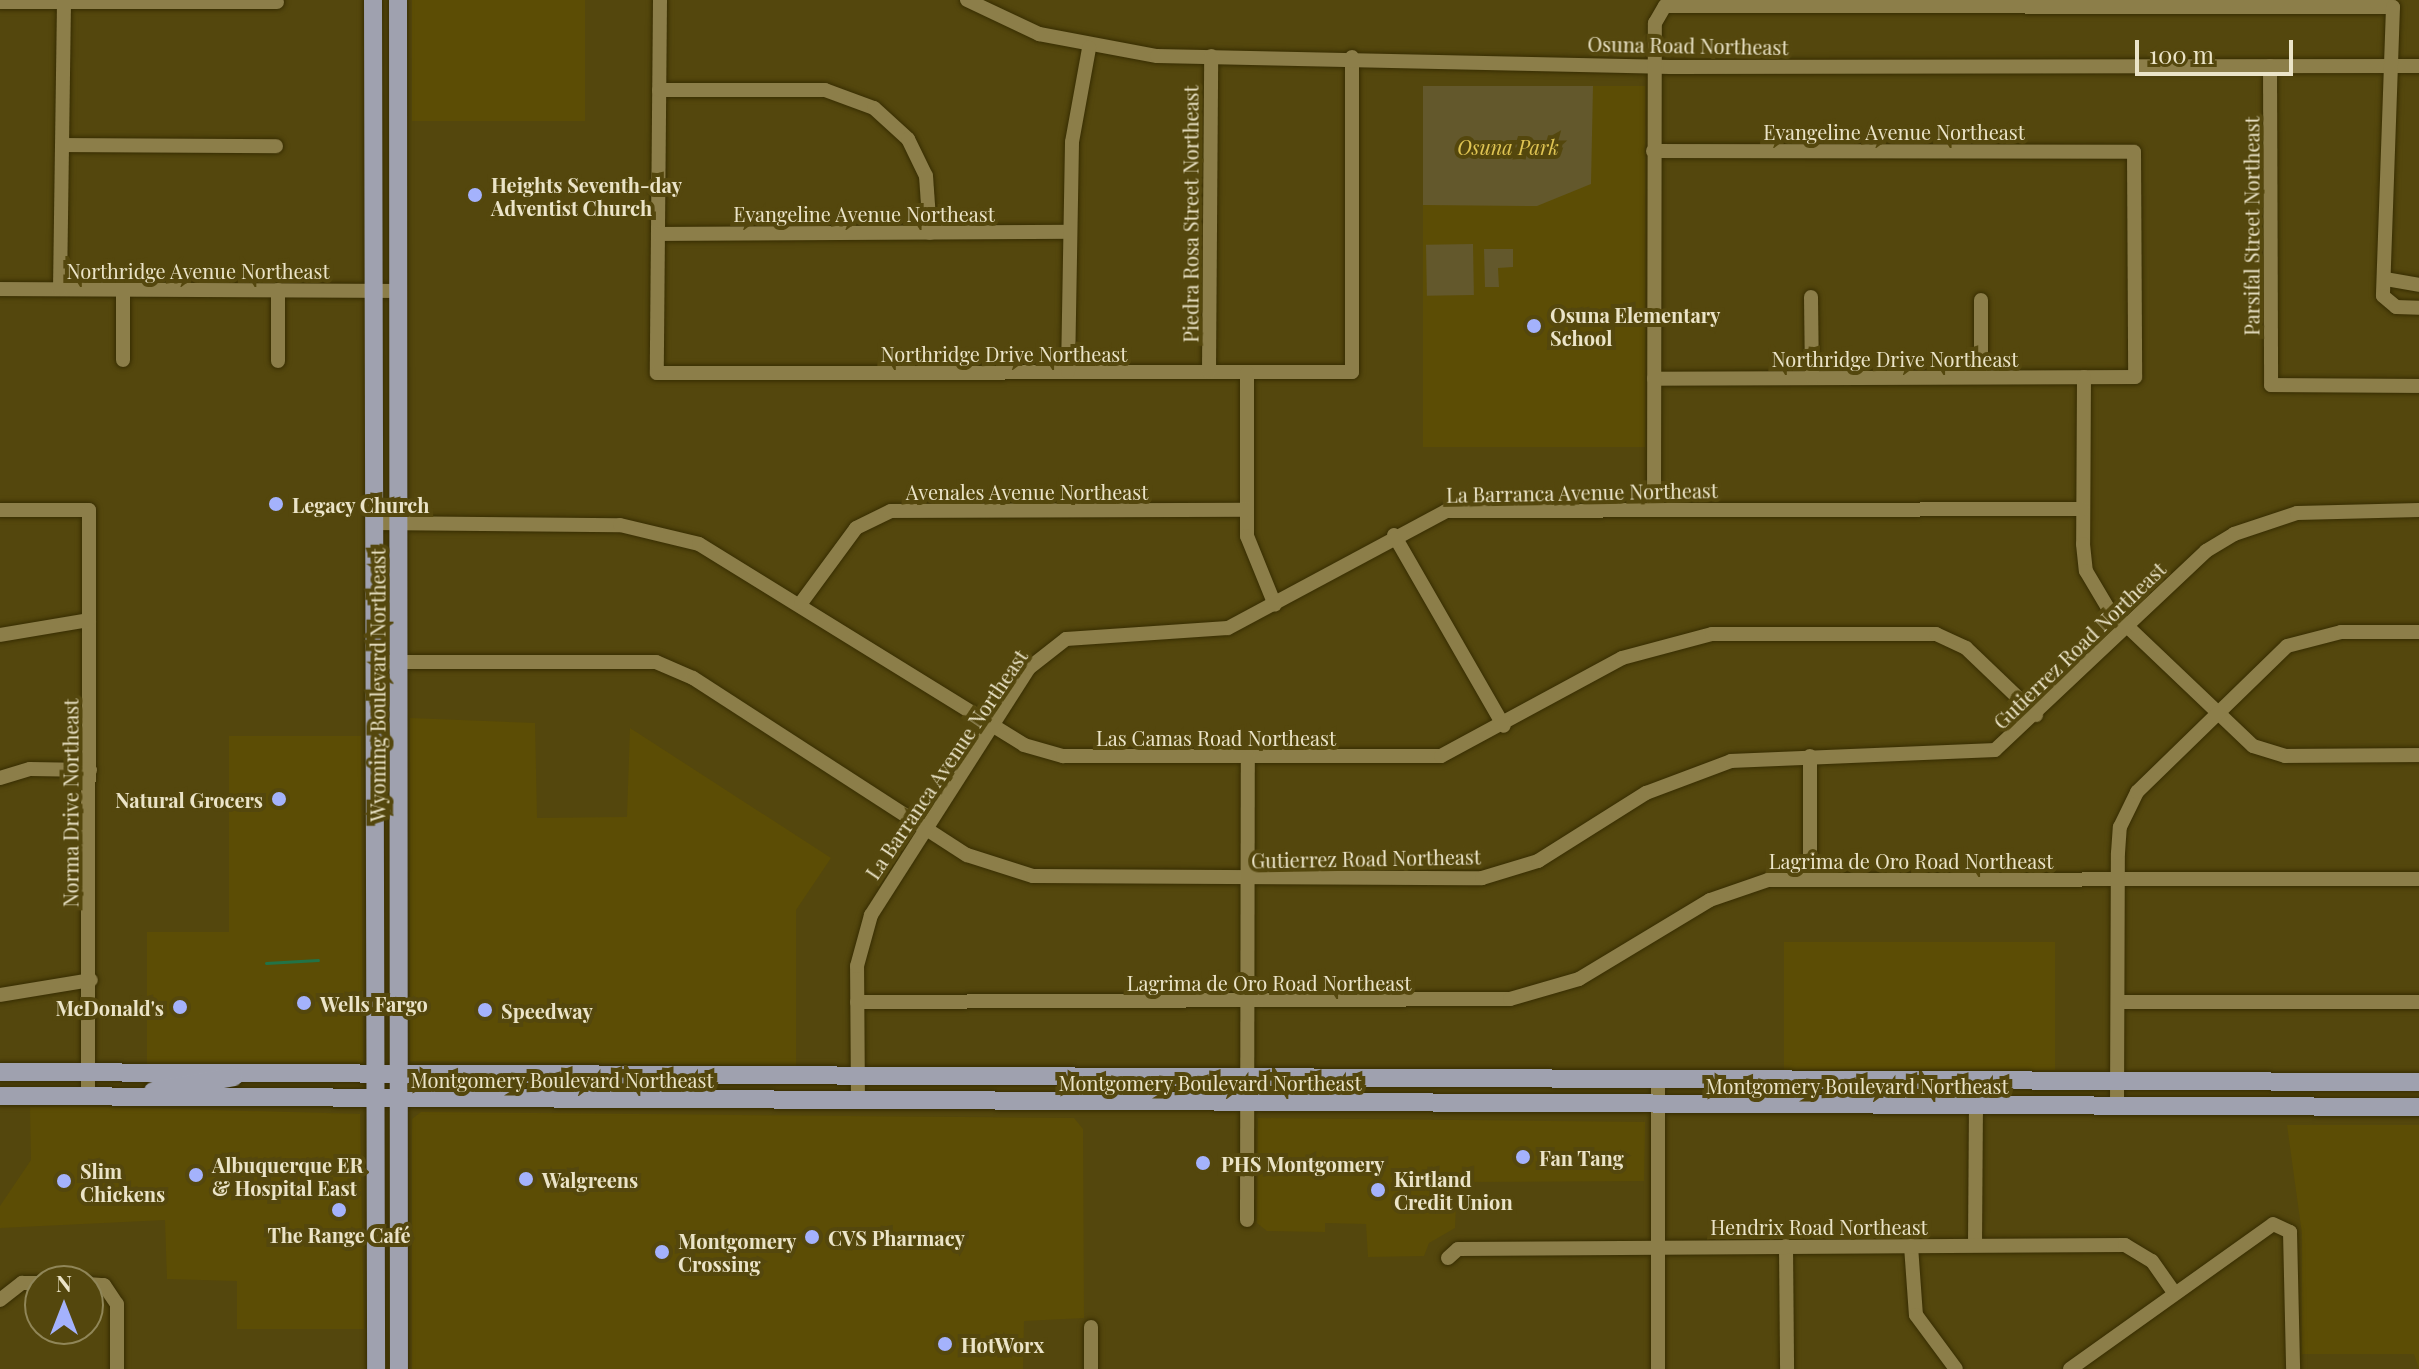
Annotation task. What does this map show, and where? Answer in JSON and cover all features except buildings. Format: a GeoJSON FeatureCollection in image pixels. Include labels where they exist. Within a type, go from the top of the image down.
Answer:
{"type":"FeatureCollection","features":[{"type":"Feature","properties":{"kind":"main road","name":"Wyoming Boulevard Northeast"},"geometry":{"type":"LineString","coordinates":[[373,0],[372,1073],[376,1369]]}},
{"type":"Feature","properties":{"kind":"main road","name":"Wyoming Boulevard Northeast"},"geometry":{"type":"LineString","coordinates":[[398,0],[399,1369]]}},
{"type":"Feature","properties":{"kind":"main road","name":"Montgomery Boulevard Northeast"},"geometry":{"type":"LineString","coordinates":[[0,1072],[1658,1082],[2419,1082]]}},
{"type":"Feature","properties":{"kind":"main road"},"geometry":{"type":"LineString","coordinates":[[127,1097],[213,1085],[242,1073]]}},
{"type":"Feature","properties":{"kind":"main road","name":"Montgomery Boulevard Northeast"},"geometry":{"type":"LineString","coordinates":[[0,1096],[373,1101],[1658,1107],[2419,1107]]}},
{"type":"Feature","properties":{"kind":"street"},"geometry":{"type":"LineString","coordinates":[[658,234],[660,0]]}},
{"type":"Feature","properties":{"kind":"street","name":"Osuna Road Northeast"},"geometry":{"type":"LineString","coordinates":[[967,0],[1089,48],[1211,56],[1352,57],[1654,67],[2419,66]]}},
{"type":"Feature","properties":{"kind":"street"},"geometry":{"type":"LineString","coordinates":[[0,2],[277,2]]}},
{"type":"Feature","properties":{"kind":"street"},"geometry":{"type":"LineString","coordinates":[[60,289],[64,2]]}},
{"type":"Feature","properties":{"kind":"street"},"geometry":{"type":"LineString","coordinates":[[1654,508],[1654,67],[1656,16],[1665,6],[2393,7],[2386,279],[2388,303],[2419,308]]}},
{"type":"Feature","properties":{"kind":"street"},"geometry":{"type":"LineString","coordinates":[[1068,372],[1072,142],[1089,48]]}},
{"type":"Feature","properties":{"kind":"street","name":"Piedra Rosa Street Northeast"},"geometry":{"type":"LineString","coordinates":[[1209,372],[1211,56]]}},
{"type":"Feature","properties":{"kind":"street","name":"Northridge Drive Northeast"},"geometry":{"type":"LineString","coordinates":[[658,234],[657,373],[1352,372],[1352,57]]}},
{"type":"Feature","properties":{"kind":"street","name":"Parsifal Street Northeast"},"geometry":{"type":"LineString","coordinates":[[2270,66],[2271,385],[2419,386]]}},
{"type":"Feature","properties":{"kind":"street"},"geometry":{"type":"LineString","coordinates":[[659,90],[825,90],[874,108],[908,139],[926,176],[930,233]]}},
{"type":"Feature","properties":{"kind":"street"},"geometry":{"type":"LineString","coordinates":[[63,145],[276,146]]}},
{"type":"Feature","properties":{"kind":"street","name":"Evangeline Avenue Northeast"},"geometry":{"type":"LineString","coordinates":[[1653,151],[2134,152],[2135,377]]}},
{"type":"Feature","properties":{"kind":"street","name":"Evangeline Avenue Northeast"},"geometry":{"type":"LineString","coordinates":[[658,234],[1070,232]]}},
{"type":"Feature","properties":{"kind":"street"},"geometry":{"type":"LineString","coordinates":[[2386,279],[2419,285]]}},
{"type":"Feature","properties":{"kind":"street","name":"Northridge Avenue Northeast"},"geometry":{"type":"LineString","coordinates":[[0,289],[397,291]]}},
{"type":"Feature","properties":{"kind":"street"},"geometry":{"type":"LineString","coordinates":[[123,289],[123,360]]}},
{"type":"Feature","properties":{"kind":"street"},"geometry":{"type":"LineString","coordinates":[[278,290],[278,361]]}},
{"type":"Feature","properties":{"kind":"street"},"geometry":{"type":"LineString","coordinates":[[1811,297],[1812,378]]}},
{"type":"Feature","properties":{"kind":"street"},"geometry":{"type":"LineString","coordinates":[[1981,300],[1981,377]]}},
{"type":"Feature","properties":{"kind":"street"},"geometry":{"type":"LineString","coordinates":[[1247,373],[1247,510],[1253,564],[1275,605]]}},
{"type":"Feature","properties":{"kind":"street"},"geometry":{"type":"LineString","coordinates":[[2084,377],[2086,571],[2126,627],[2244,740],[2275,754],[2419,755]]}},
{"type":"Feature","properties":{"kind":"street","name":"Northridge Drive Northeast"},"geometry":{"type":"LineString","coordinates":[[1654,379],[2135,377]]}},
{"type":"Feature","properties":{"kind":"street","name":"La Barranca Avenue Northeast"},"geometry":{"type":"LineString","coordinates":[[858,1102],[857,1002],[871,915],[1029,668],[1066,639],[1208,633],[1275,605],[1394,535],[1446,511],[2083,509]]}},
{"type":"Feature","properties":{"kind":"street","name":"Norma Drive Northeast"},"geometry":{"type":"LineString","coordinates":[[0,510],[89,510],[91,980],[88,1096]]}},
{"type":"Feature","properties":{"kind":"street","name":"Avenales Avenue Northeast"},"geometry":{"type":"LineString","coordinates":[[801,603],[856,528],[891,511],[1247,510]]}},
{"type":"Feature","properties":{"kind":"street","name":"Gutierrez Road Northeast"},"geometry":{"type":"LineString","coordinates":[[373,662],[400,658],[656,662],[693,678],[967,855],[1033,876],[1248,879],[1502,875],[1688,774],[1744,759],[1978,755],[2013,739],[2206,551],[2263,523],[2328,510],[2419,510]]}},
{"type":"Feature","properties":{"kind":"street","name":"Las Camas Road Northeast"},"geometry":{"type":"LineString","coordinates":[[373,523],[650,529],[720,553],[992,726],[1063,756],[1441,756],[1504,726],[1650,646],[1737,633],[1936,634],[1966,648],[2036,715]]}},
{"type":"Feature","properties":{"kind":"street"},"geometry":{"type":"LineString","coordinates":[[1394,535],[1504,726]]}},
{"type":"Feature","properties":{"kind":"street"},"geometry":{"type":"LineString","coordinates":[[0,635],[89,620]]}},
{"type":"Feature","properties":{"kind":"street"},"geometry":{"type":"LineString","coordinates":[[2117,1107],[2118,879],[2128,807],[2263,663],[2300,640],[2419,632]]}},
{"type":"Feature","properties":{"kind":"street"},"geometry":{"type":"LineString","coordinates":[[1810,756],[1810,879]]}},
{"type":"Feature","properties":{"kind":"street"},"geometry":{"type":"LineString","coordinates":[[1247,1220],[1248,757]]}},
{"type":"Feature","properties":{"kind":"street"},"geometry":{"type":"LineString","coordinates":[[0,778],[30,769],[90,770]]}},
{"type":"Feature","properties":{"kind":"street","name":"Lagrima de Oro Road Northeast"},"geometry":{"type":"LineString","coordinates":[[857,1002],[1480,1002],[1533,995],[1600,969],[1728,890],[1810,879],[2419,879]]}},
{"type":"Feature","properties":{"kind":"street"},"geometry":{"type":"LineString","coordinates":[[0,995],[91,980]]}},
{"type":"Feature","properties":{"kind":"street"},"geometry":{"type":"LineString","coordinates":[[2118,1002],[2419,1002]]}},
{"type":"Feature","properties":{"kind":"street"},"geometry":{"type":"LineString","coordinates":[[1658,1082],[1658,1369]]}},
{"type":"Feature","properties":{"kind":"street"},"geometry":{"type":"LineString","coordinates":[[1975,1245],[1976,1083]]}},
{"type":"Feature","properties":{"kind":"street"},"geometry":{"type":"LineString","coordinates":[[2070,1369],[2273,1224],[2290,1232],[2293,1369]]}},
{"type":"Feature","properties":{"kind":"street","name":"Hendrix Road Northeast"},"geometry":{"type":"LineString","coordinates":[[1448,1258],[1458,1249],[2125,1245],[2152,1261],[2174,1292]]}},
{"type":"Feature","properties":{"kind":"street"},"geometry":{"type":"LineString","coordinates":[[1786,1246],[1787,1369]]}},
{"type":"Feature","properties":{"kind":"street"},"geometry":{"type":"LineString","coordinates":[[1911,1246],[1916,1315],[1956,1369]]}},
{"type":"Feature","properties":{"kind":"street"},"geometry":{"type":"LineString","coordinates":[[0,1300],[24,1283]]}},
{"type":"Feature","properties":{"kind":"street"},"geometry":{"type":"LineString","coordinates":[[104,1290],[114,1293],[117,1369]]}},
{"type":"Feature","properties":{"kind":"street"},"geometry":{"type":"LineString","coordinates":[[1091,1327],[1091,1369]]}},
{"type":"Feature","properties":{"kind":"shaded area"},"geometry":{"type":"Polygon","coordinates":[[[412,0],[585,0],[585,121],[412,121],[412,0]]]}},
{"type":"Feature","properties":{"kind":"shaded area","name":"Osuna Elementary School"},"geometry":{"type":"Polygon","coordinates":[[[1423,86],[1645,86],[1645,447],[1423,447],[1423,86]]]}},
{"type":"Feature","properties":{"kind":"shaded area"},"geometry":{"type":"Polygon","coordinates":[[[410,718],[535,723],[537,818],[627,817],[630,728],[831,858],[796,910],[796,1066],[410,1061],[410,718]]]}},
{"type":"Feature","properties":{"kind":"shaded area"},"geometry":{"type":"Polygon","coordinates":[[[229,736],[361,736],[363,1064],[147,1064],[147,932],[229,932],[229,736]]]}},
{"type":"Feature","properties":{"kind":"shaded area"},"geometry":{"type":"Polygon","coordinates":[[[1784,942],[2055,942],[2055,1070],[1784,1070],[1784,942]]]}},
{"type":"Feature","properties":{"kind":"shaded area"},"geometry":{"type":"Polygon","coordinates":[[[30,1107],[360,1114],[364,1329],[237,1329],[237,1281],[167,1279],[165,1220],[0,1228],[0,1206],[31,1160],[30,1107]]]}},
{"type":"Feature","properties":{"kind":"shaded area"},"geometry":{"type":"Polygon","coordinates":[[[421,1112],[1074,1118],[1083,1129],[1084,1318],[1024,1321],[1023,1369],[412,1369],[412,1119],[421,1112]]]}},
{"type":"Feature","properties":{"kind":"shaded area"},"geometry":{"type":"Polygon","coordinates":[[[1258,1118],[1645,1122],[1644,1181],[1457,1182],[1455,1228],[1429,1243],[1424,1256],[1368,1257],[1366,1224],[1325,1223],[1325,1232],[1267,1231],[1257,1223],[1258,1118]]]}},
{"type":"Feature","properties":{"kind":"shaded area"},"geometry":{"type":"Polygon","coordinates":[[[2287,1125],[2419,1125],[2419,1369],[2414,1354],[2302,1354],[2302,1234],[2287,1125]]]}},
{"type":"Feature","properties":{"kind":"green space","name":"Osuna Park"},"geometry":{"type":"Polygon","coordinates":[[[1423,86],[1593,86],[1591,184],[1537,206],[1423,205],[1423,86]]]}},
{"type":"Feature","properties":{"kind":"green space"},"geometry":{"type":"Polygon","coordinates":[[[1473,244],[1474,295],[1427,296],[1426,245],[1473,244]]]}},
{"type":"Feature","properties":{"kind":"green space"},"geometry":{"type":"Polygon","coordinates":[[[1484,249],[1513,249],[1513,267],[1498,268],[1499,287],[1485,287],[1484,249]]]}},
{"type":"Feature","properties":{"kind":"waterway"},"geometry":{"type":"LineString","coordinates":[[266,963],[318,960]]}},
{"type":"Feature","properties":{"kind":"place","name":"Heights Seventh-day Adventist Church"},"geometry":{"type":"Point","coordinates":[475,195]}},
{"type":"Feature","properties":{"kind":"place","name":"Osuna Elementary School"},"geometry":{"type":"Point","coordinates":[1534,326]}},
{"type":"Feature","properties":{"kind":"place","name":"Legacy Church"},"geometry":{"type":"Point","coordinates":[276,504]}},
{"type":"Feature","properties":{"kind":"place","name":"Natural Grocers"},"geometry":{"type":"Point","coordinates":[279,799]}},
{"type":"Feature","properties":{"kind":"place","name":"Wells Fargo"},"geometry":{"type":"Point","coordinates":[304,1003]}},
{"type":"Feature","properties":{"kind":"place","name":"McDonald's"},"geometry":{"type":"Point","coordinates":[180,1007]}},
{"type":"Feature","properties":{"kind":"place","name":"Speedway"},"geometry":{"type":"Point","coordinates":[485,1010]}},
{"type":"Feature","properties":{"kind":"place","name":"Fan Tang"},"geometry":{"type":"Point","coordinates":[1523,1157]}},
{"type":"Feature","properties":{"kind":"place","name":"PHS Montgomery"},"geometry":{"type":"Point","coordinates":[1203,1163]}},
{"type":"Feature","properties":{"kind":"place","name":"Albuquerque ER & Hospital East"},"geometry":{"type":"Point","coordinates":[196,1175]}},
{"type":"Feature","properties":{"kind":"place","name":"Walgreens"},"geometry":{"type":"Point","coordinates":[526,1179]}},
{"type":"Feature","properties":{"kind":"place","name":"Slim Chickens"},"geometry":{"type":"Point","coordinates":[64,1181]}},
{"type":"Feature","properties":{"kind":"place","name":"Kirtland Credit Union"},"geometry":{"type":"Point","coordinates":[1378,1190]}},
{"type":"Feature","properties":{"kind":"place","name":"The Range Café"},"geometry":{"type":"Point","coordinates":[339,1210]}},
{"type":"Feature","properties":{"kind":"place","name":"CVS Pharmacy"},"geometry":{"type":"Point","coordinates":[812,1237]}},
{"type":"Feature","properties":{"kind":"place","name":"Montgomery Crossing"},"geometry":{"type":"Point","coordinates":[662,1252]}},
{"type":"Feature","properties":{"kind":"place","name":"HotWorx"},"geometry":{"type":"Point","coordinates":[945,1344]}}]}
